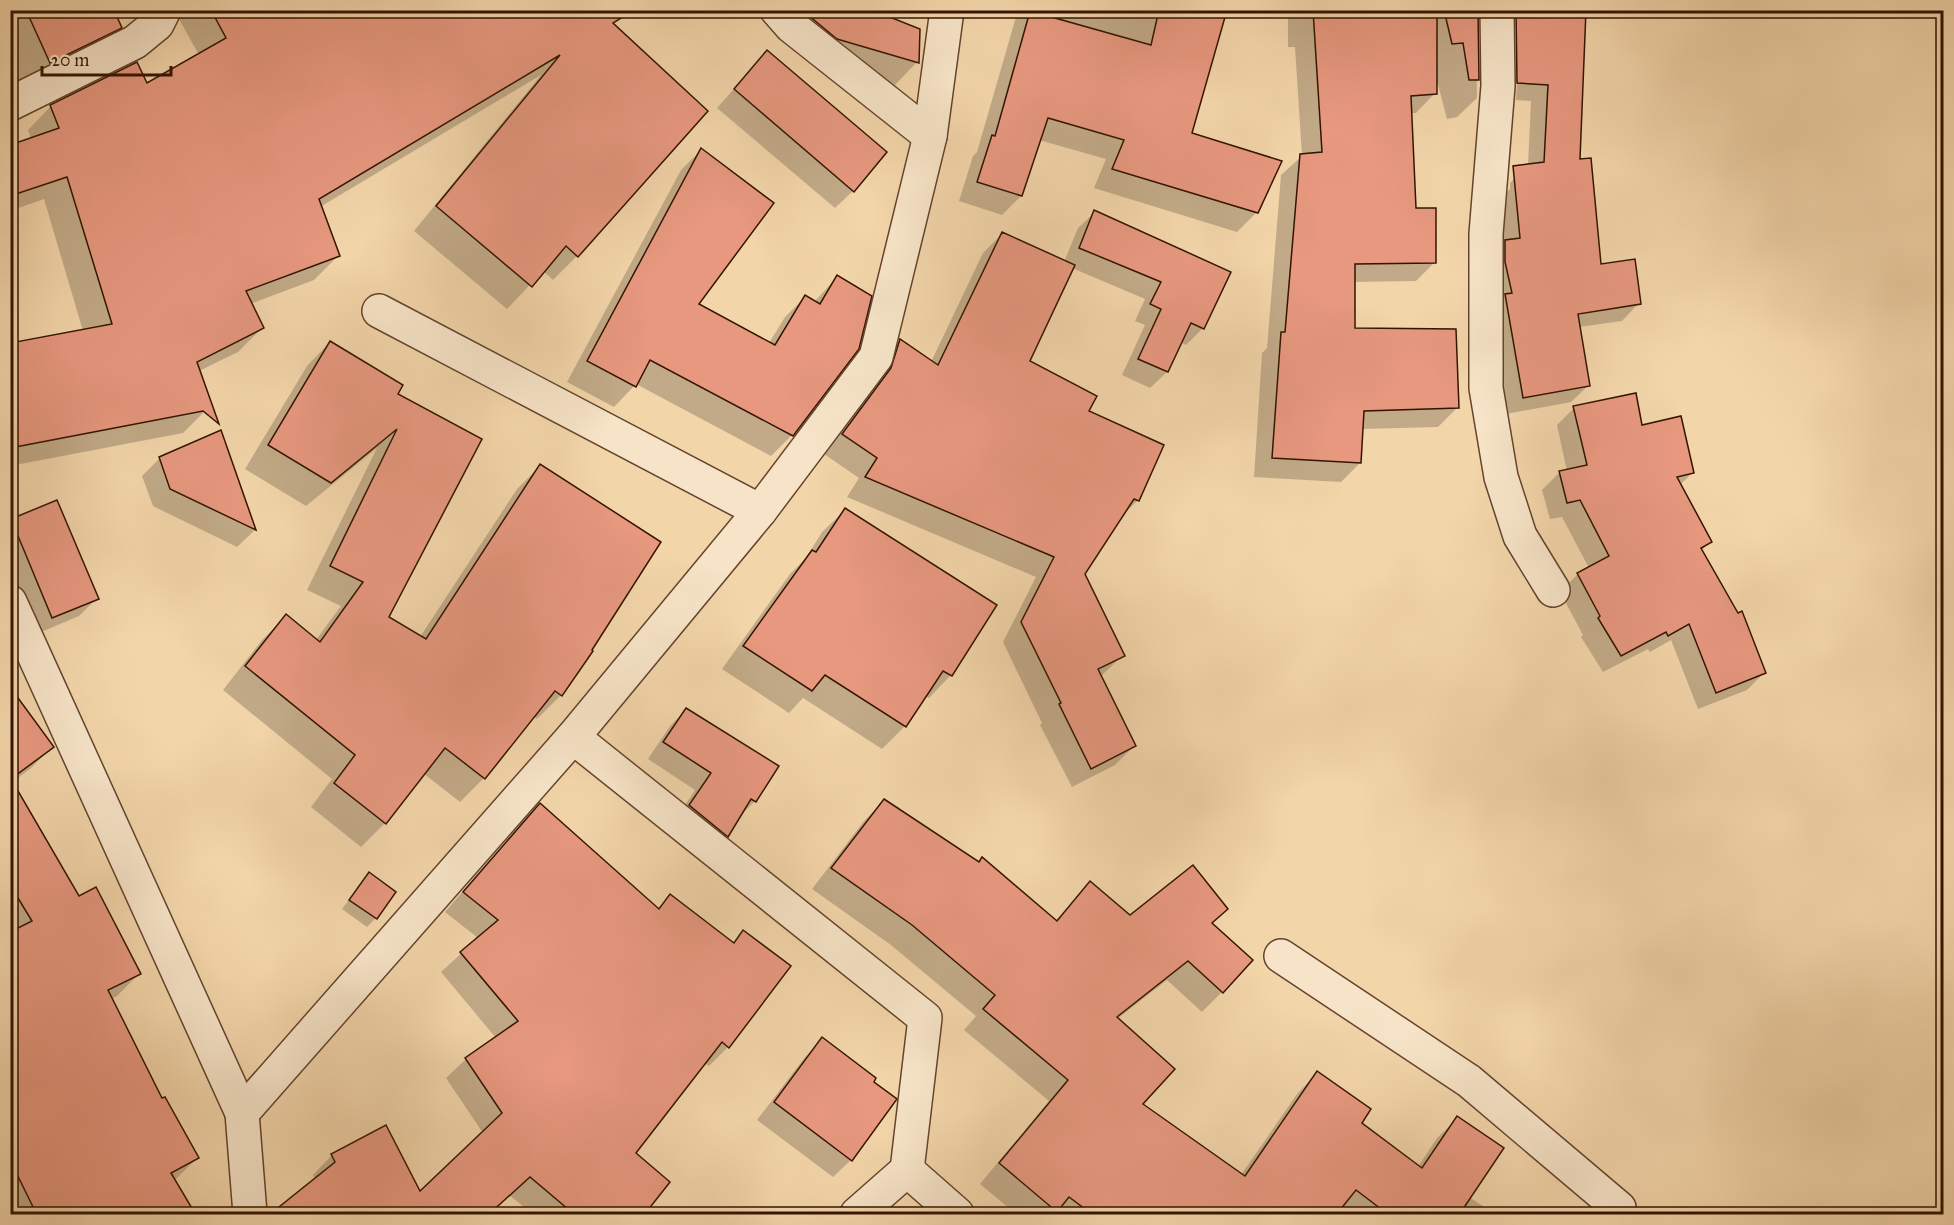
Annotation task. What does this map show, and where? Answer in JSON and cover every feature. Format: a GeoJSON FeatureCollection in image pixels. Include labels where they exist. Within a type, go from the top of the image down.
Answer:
{"type":"FeatureCollection","features":[{"type":"Feature","properties":{"kind":"street"},"geometry":{"type":"LineString","coordinates":[[10,104],[135,42],[157,24],[164,10]]}},
{"type":"Feature","properties":{"kind":"street"},"geometry":{"type":"LineString","coordinates":[[777,10],[791,26],[930,136]]}},
{"type":"Feature","properties":{"kind":"street"},"geometry":{"type":"LineString","coordinates":[[242,1113],[573,737],[760,510],[876,357],[930,136],[947,10]]}},
{"type":"Feature","properties":{"kind":"street"},"geometry":{"type":"LineString","coordinates":[[1497,10],[1498,86],[1486,234],[1486,388],[1501,477],[1520,536],[1553,590]]}},
{"type":"Feature","properties":{"kind":"street"},"geometry":{"type":"LineString","coordinates":[[379,311],[760,510]]}},
{"type":"Feature","properties":{"kind":"street"},"geometry":{"type":"LineString","coordinates":[[10,602],[242,1113],[250,1215]]}},
{"type":"Feature","properties":{"kind":"street"},"geometry":{"type":"LineString","coordinates":[[573,737],[925,1018],[907,1170],[857,1215]]}},
{"type":"Feature","properties":{"kind":"street"},"geometry":{"type":"LineString","coordinates":[[1281,957],[1469,1081],[1619,1208],[1618,1215]]}},
{"type":"Feature","properties":{"kind":"street"},"geometry":{"type":"LineString","coordinates":[[907,1170],[957,1215]]}},
{"type":"Feature","properties":{"kind":"building"},"geometry":{"type":"Polygon","coordinates":[[[26,10],[114,10],[122,28],[50,63],[26,10]]]}},
{"type":"Feature","properties":{"kind":"building"},"geometry":{"type":"Polygon","coordinates":[[[211,10],[634,10],[613,23],[708,111],[578,257],[566,246],[532,287],[436,206],[560,55],[319,199],[340,256],[246,291],[264,328],[197,362],[219,424],[203,411],[10,448],[10,343],[112,324],[67,177],[10,196],[10,145],[59,128],[50,105],[137,62],[147,83],[226,38],[211,10]]]}},
{"type":"Feature","properties":{"kind":"building"},"geometry":{"type":"Polygon","coordinates":[[[802,10],[872,10],[920,29],[919,63],[837,39],[802,10]]]}},
{"type":"Feature","properties":{"kind":"building"},"geometry":{"type":"Polygon","coordinates":[[[1159,10],[1227,10],[1192,133],[1282,161],[1258,213],[1112,169],[1124,140],[1048,118],[1022,196],[977,182],[992,135],[995,136],[1030,11],[1151,45],[1159,10]]]}},
{"type":"Feature","properties":{"kind":"building"},"geometry":{"type":"Polygon","coordinates":[[[1313,10],[1437,10],[1437,94],[1411,96],[1416,208],[1436,208],[1436,263],[1355,264],[1355,328],[1456,329],[1459,408],[1364,411],[1361,463],[1272,458],[1281,332],[1285,332],[1300,154],[1322,152],[1313,10]]]}},
{"type":"Feature","properties":{"kind":"building"},"geometry":{"type":"Polygon","coordinates":[[[1444,10],[1478,10],[1479,80],[1469,80],[1463,43],[1452,44],[1444,10]]]}},
{"type":"Feature","properties":{"kind":"building"},"geometry":{"type":"Polygon","coordinates":[[[1516,10],[1586,10],[1580,159],[1591,158],[1601,264],[1635,259],[1641,304],[1578,314],[1590,386],[1523,398],[1505,294],[1512,293],[1505,262],[1505,240],[1520,238],[1513,166],[1544,162],[1548,85],[1517,83],[1516,10]]]}},
{"type":"Feature","properties":{"kind":"building"},"geometry":{"type":"Polygon","coordinates":[[[767,50],[887,152],[854,192],[734,89],[767,50]]]}},
{"type":"Feature","properties":{"kind":"building"},"geometry":{"type":"Polygon","coordinates":[[[701,148],[774,203],[699,304],[775,345],[805,295],[820,304],[837,275],[872,296],[859,349],[793,436],[650,360],[636,387],[587,361],[701,148]]]}},
{"type":"Feature","properties":{"kind":"building"},"geometry":{"type":"Polygon","coordinates":[[[1094,210],[1231,272],[1204,329],[1191,323],[1168,372],[1138,359],[1161,309],[1150,304],[1161,282],[1079,248],[1094,210]]]}},
{"type":"Feature","properties":{"kind":"building"},"geometry":{"type":"Polygon","coordinates":[[[1002,232],[1075,265],[1030,361],[1097,396],[1089,411],[1164,445],[1139,501],[1134,499],[1085,574],[1125,656],[1098,669],[1136,746],[1091,769],[1021,622],[1054,557],[865,477],[877,458],[842,434],[891,368],[900,339],[938,365],[1002,232]]]}},
{"type":"Feature","properties":{"kind":"building"},"geometry":{"type":"Polygon","coordinates":[[[330,341],[403,385],[398,394],[482,439],[389,617],[426,639],[540,464],[661,542],[562,696],[555,691],[485,779],[445,748],[386,824],[334,783],[355,755],[245,666],[286,614],[320,642],[363,582],[330,566],[397,429],[331,483],[268,445],[330,341]]]}},
{"type":"Feature","properties":{"kind":"building"},"geometry":{"type":"Polygon","coordinates":[[[1636,393],[1642,425],[1681,416],[1694,473],[1677,477],[1712,542],[1701,548],[1738,613],[1742,611],[1766,673],[1716,693],[1689,624],[1668,636],[1666,632],[1621,656],[1598,618],[1600,616],[1577,573],[1609,556],[1580,500],[1567,503],[1559,471],[1587,465],[1573,406],[1636,393]]]}},
{"type":"Feature","properties":{"kind":"building"},"geometry":{"type":"Polygon","coordinates":[[[221,430],[256,530],[170,489],[159,457],[221,430]]]}},
{"type":"Feature","properties":{"kind":"building"},"geometry":{"type":"Polygon","coordinates":[[[57,500],[99,599],[52,618],[11,519],[57,500]]]}},
{"type":"Feature","properties":{"kind":"building"},"geometry":{"type":"Polygon","coordinates":[[[845,508],[997,605],[952,676],[943,671],[906,727],[825,675],[812,691],[743,646],[812,550],[816,552],[845,508]]]}},
{"type":"Feature","properties":{"kind":"building"},"geometry":{"type":"Polygon","coordinates":[[[10,687],[54,747],[11,779],[79,896],[96,887],[141,974],[108,990],[162,1098],[165,1097],[199,1158],[171,1173],[196,1215],[37,1215],[10,1160],[10,932],[32,921],[10,885],[10,687]]]}},
{"type":"Feature","properties":{"kind":"building"},"geometry":{"type":"Polygon","coordinates":[[[686,708],[779,766],[756,802],[751,799],[728,837],[689,805],[711,773],[663,742],[686,708]]]}},
{"type":"Feature","properties":{"kind":"building"},"geometry":{"type":"Polygon","coordinates":[[[884,799],[979,862],[982,857],[1057,921],[1090,881],[1130,915],[1193,865],[1228,909],[1212,923],[1253,960],[1223,993],[1188,961],[1117,1017],[1175,1069],[1143,1104],[1245,1176],[1317,1071],[1371,1109],[1362,1123],[1422,1168],[1457,1116],[1504,1148],[1459,1215],[1389,1215],[1356,1190],[1336,1215],[1093,1215],[1069,1197],[1057,1212],[999,1163],[1068,1080],[983,1009],[995,995],[912,925],[831,868],[884,799]]]}},
{"type":"Feature","properties":{"kind":"building"},"geometry":{"type":"Polygon","coordinates":[[[540,803],[659,909],[670,894],[734,943],[743,930],[791,966],[729,1048],[722,1042],[636,1153],[670,1182],[644,1215],[575,1215],[530,1177],[488,1215],[269,1215],[335,1162],[331,1154],[386,1125],[420,1191],[502,1113],[465,1058],[518,1021],[460,952],[498,920],[463,892],[540,803]]]}},
{"type":"Feature","properties":{"kind":"building"},"geometry":{"type":"Polygon","coordinates":[[[369,872],[396,892],[377,919],[349,900],[369,872]]]}},
{"type":"Feature","properties":{"kind":"building"},"geometry":{"type":"Polygon","coordinates":[[[822,1037],[876,1078],[874,1082],[897,1099],[852,1161],[774,1102],[822,1037]]]}}]}
